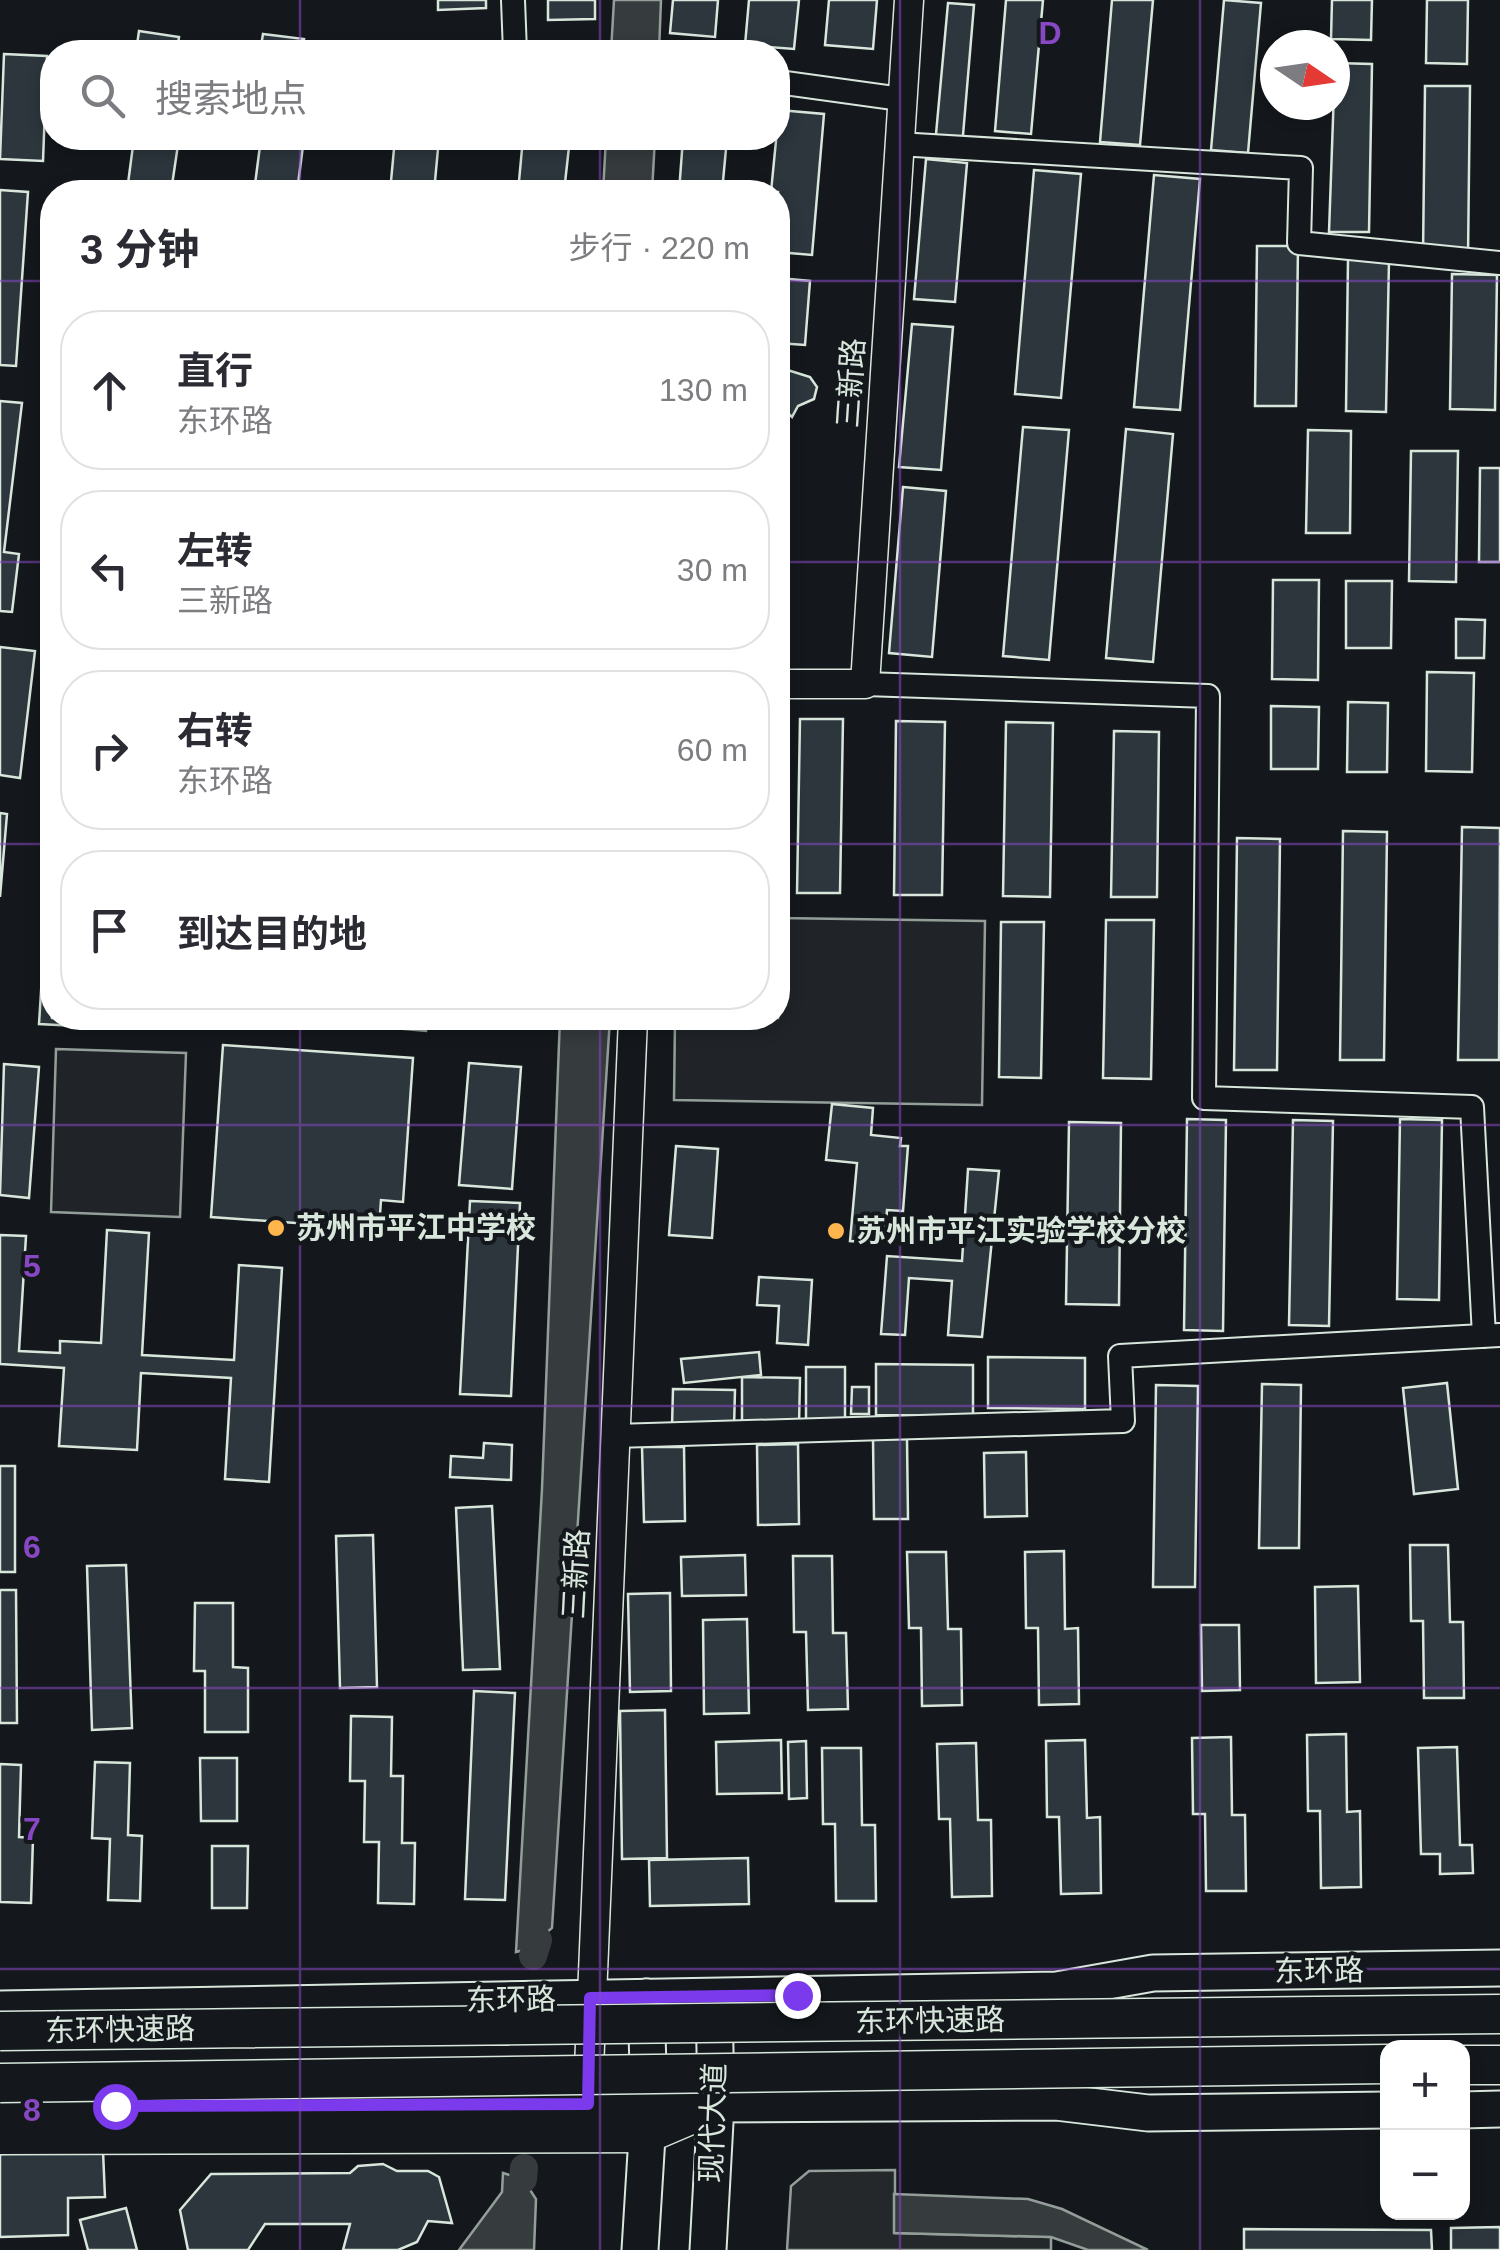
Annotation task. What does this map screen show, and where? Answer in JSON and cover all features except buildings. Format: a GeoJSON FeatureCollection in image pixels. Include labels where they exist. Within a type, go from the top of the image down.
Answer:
{"type":"FeatureCollection","features":[{"type":"Feature","properties":{"kind":"highway","name":"东环快速路"},"geometry":{"type":"LineString","coordinates":[[0,2031],[1500,2014]]}},
{"type":"Feature","properties":{"kind":"highway","name":"东环快速路"},"geometry":{"type":"LineString","coordinates":[[0,2083],[1380,2064]]}},
{"type":"Feature","properties":{"kind":"highway"},"geometry":{"type":"LineString","coordinates":[[1470,2065],[1500,2065]]}},
{"type":"Feature","properties":{"kind":"highway"},"geometry":{"type":"LineString","coordinates":[[0,2136],[648,2118],[716,2104]]}},
{"type":"Feature","properties":{"kind":"main road","name":"东环路"},"geometry":{"type":"LineString","coordinates":[[0,2008],[1058,1990],[1152,1973],[1500,1968]]}},
{"type":"Feature","properties":{"kind":"main road"},"geometry":{"type":"LineString","coordinates":[[832,1994],[832,2103]]}},
{"type":"Feature","properties":{"kind":"main road","name":"现代大道"},"geometry":{"type":"LineString","coordinates":[[708,2250],[716,2104],[714,1996]]}},
{"type":"Feature","properties":{"kind":"main road"},"geometry":{"type":"LineString","coordinates":[[640,2250],[648,2118],[646,1998]]}},
{"type":"Feature","properties":{"kind":"main road"},"geometry":{"type":"LineString","coordinates":[[716,2104],[1056,2102],[1148,2113],[1380,2110]]}},
{"type":"Feature","properties":{"kind":"main road"},"geometry":{"type":"LineString","coordinates":[[0,2108],[587,2119]]}},
{"type":"Feature","properties":{"kind":"main road"},"geometry":{"type":"LineString","coordinates":[[1470,2110],[1500,2109]]}},
{"type":"Feature","properties":{"kind":"street"},"geometry":{"type":"LineString","coordinates":[[513,0],[515,40]]}},
{"type":"Feature","properties":{"kind":"street","name":"三新路"},"geometry":{"type":"LineString","coordinates":[[865,684],[908,0]]}},
{"type":"Feature","properties":{"kind":"street"},"geometry":{"type":"LineString","coordinates":[[790,84],[901,99]]}},
{"type":"Feature","properties":{"kind":"street"},"geometry":{"type":"LineString","coordinates":[[898,144],[1300,168],[1299,243],[1500,263]]}},
{"type":"Feature","properties":{"kind":"street"},"geometry":{"type":"LineString","coordinates":[[614,1436],[1123,1421],[1120,1356],[1492,1335],[1472,1106],[1204,1098],[1208,696],[790,684]]}},
{"type":"Feature","properties":{"kind":"street","name":"三新路"},"geometry":{"type":"LineString","coordinates":[[587,2119],[632,1030]]}},
{"type":"Feature","properties":{"kind":"shaded area"},"geometry":{"type":"Polygon","coordinates":[[[614,0],[661,0],[659,40],[612,40],[614,0]]]}},
{"type":"Feature","properties":{"kind":"shaded area"},"geometry":{"type":"Polygon","coordinates":[[[605,150],[654,150],[653,180],[604,180],[605,150]]]}},
{"type":"Feature","properties":{"kind":"shaded area"},"geometry":{"type":"Polygon","coordinates":[[[790,918],[985,921],[982,1105],[674,1100],[675,1030],[790,1030],[790,918]]]}},
{"type":"Feature","properties":{"kind":"shaded area"},"geometry":{"type":"Polygon","coordinates":[[[560,1030],[609,1030],[552,1928],[527,1949],[516,1952],[542,1489],[560,1030]]]}},
{"type":"Feature","properties":{"kind":"shaded area"},"geometry":{"type":"Polygon","coordinates":[[[56,1049],[186,1053],[180,1217],[51,1212],[56,1049]]]}},
{"type":"Feature","properties":{"kind":"shaded area"},"geometry":{"type":"Polygon","coordinates":[[[895,2170],[895,2233],[1051,2237],[1051,2250],[787,2250],[791,2186],[809,2171],[895,2170]]]}},
{"type":"Feature","properties":{"kind":"shaded area"},"geometry":{"type":"Polygon","coordinates":[[[503,2173],[523,2179],[536,2199],[534,2250],[459,2250],[502,2192],[503,2173]]]}},
{"type":"Feature","properties":{"kind":"shaded area"},"geometry":{"type":"Polygon","coordinates":[[[894,2194],[1028,2199],[1062,2209],[1148,2250],[1088,2250],[1051,2237],[894,2233],[894,2194]]]}},
{"type":"Feature","properties":{"kind":"waterway"},"geometry":{"type":"LineString","coordinates":[[533,1956],[538,1940]]}},
{"type":"Feature","properties":{"kind":"waterway"},"geometry":{"type":"LineString","coordinates":[[523,2179],[524,2168]]}},
{"type":"Feature","properties":{"kind":"place","name":"苏州市平江中学校"},"geometry":{"type":"Point","coordinates":[276,1228]}},
{"type":"Feature","properties":{"kind":"place","name":"苏州市平江实验学校分校"},"geometry":{"type":"Point","coordinates":[836,1231]}},
{"type":"Feature","properties":{"kind":"route"},"geometry":{"type":"LineString","coordinates":[[115,2106],[588,2104],[590,1998],[797,1995]]}}]}
